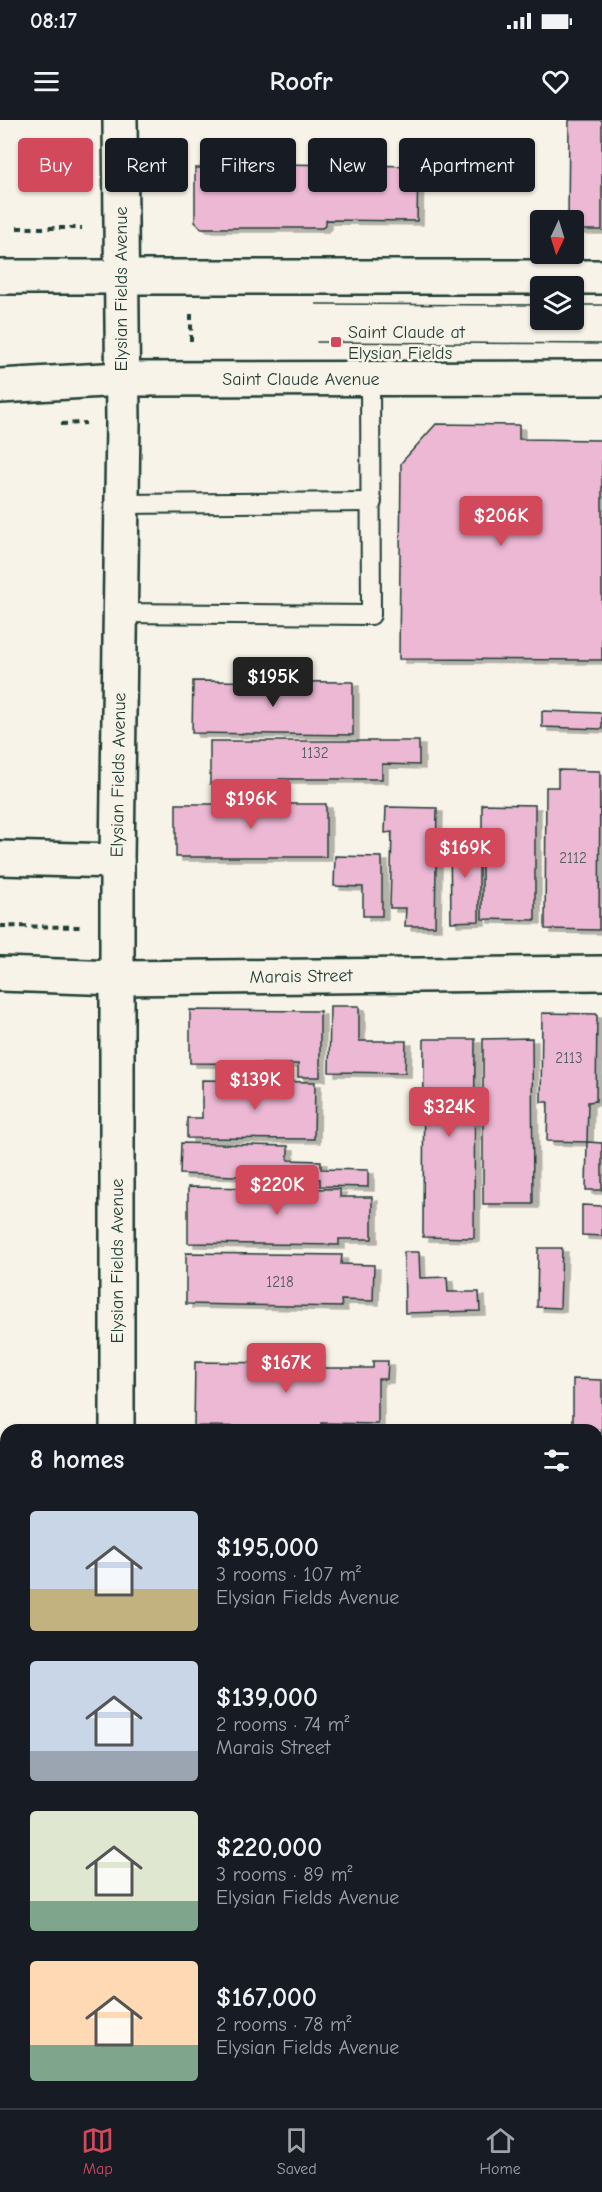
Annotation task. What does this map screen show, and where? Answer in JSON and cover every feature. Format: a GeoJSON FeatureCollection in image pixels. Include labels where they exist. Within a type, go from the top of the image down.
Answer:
{"type":"FeatureCollection","features":[{"type":"Feature","properties":{"kind":"main road","name":"Elysian Fields Avenue"},"geometry":{"type":"LineString","coordinates":[[117,1424],[117,861],[123,423],[120,120]]}},
{"type":"Feature","properties":{"kind":"main road"},"geometry":{"type":"LineString","coordinates":[[0,277],[602,277]]}},
{"type":"Feature","properties":{"kind":"main road","name":"Saint Claude Avenue"},"geometry":{"type":"LineString","coordinates":[[0,386],[121,379],[602,378]]}},
{"type":"Feature","properties":{"kind":"main road"},"geometry":{"type":"LineString","coordinates":[[0,858],[117,861]]}},
{"type":"Feature","properties":{"kind":"main road","name":"Marais Street"},"geometry":{"type":"LineString","coordinates":[[0,974],[118,978],[602,973]]}},
{"type":"Feature","properties":{"kind":"lane"},"geometry":{"type":"LineString","coordinates":[[120,613],[371,615],[370,379]]}},
{"type":"Feature","properties":{"kind":"lane"},"geometry":{"type":"LineString","coordinates":[[121,504],[372,502]]}},
{"type":"Feature","properties":{"kind":"path"},"geometry":{"type":"LineString","coordinates":[[17,228],[85,228]]}},
{"type":"Feature","properties":{"kind":"path"},"geometry":{"type":"LineString","coordinates":[[190,305],[191,347]]}},
{"type":"Feature","properties":{"kind":"path"},"geometry":{"type":"LineString","coordinates":[[0,926],[83,927]]}},
{"type":"Feature","properties":{"kind":"building"},"geometry":{"type":"Polygon","coordinates":[[[569,120],[602,120],[602,230],[584,230],[584,210],[568,210],[569,120]]]}},
{"type":"Feature","properties":{"kind":"building"},"geometry":{"type":"Polygon","coordinates":[[[296,164],[308,164],[308,192],[387,192],[387,166],[399,166],[399,192],[418,192],[417,221],[326,220],[326,225],[322,228],[201,228],[195,222],[195,168],[200,168],[200,192],[296,192],[296,164]]]}},
{"type":"Feature","properties":{"kind":"building"},"geometry":{"type":"Polygon","coordinates":[[[436,424],[519,425],[519,439],[602,440],[602,660],[399,659],[401,463],[436,424]]]}},
{"type":"Feature","properties":{"kind":"building"},"geometry":{"type":"Polygon","coordinates":[[[193,681],[353,682],[353,735],[192,733],[193,681]]]}},
{"type":"Feature","properties":{"kind":"building"},"geometry":{"type":"Polygon","coordinates":[[[542,711],[602,713],[602,729],[542,727],[542,711]]]}},
{"type":"Feature","properties":{"kind":"building"},"geometry":{"type":"Polygon","coordinates":[[[210,741],[419,741],[419,765],[382,764],[382,779],[279,779],[275,784],[210,784],[210,741]]]}},
{"type":"Feature","properties":{"kind":"building"},"geometry":{"type":"Polygon","coordinates":[[[558,770],[600,771],[599,930],[545,929],[546,787],[558,787],[558,770]]]}},
{"type":"Feature","properties":{"kind":"building"},"geometry":{"type":"Polygon","coordinates":[[[176,804],[326,804],[326,857],[176,857],[176,804]]]}},
{"type":"Feature","properties":{"kind":"building"},"geometry":{"type":"Polygon","coordinates":[[[482,804],[535,805],[535,920],[482,919],[482,804]]]}},
{"type":"Feature","properties":{"kind":"building"},"geometry":{"type":"Polygon","coordinates":[[[386,807],[437,808],[435,926],[405,926],[406,908],[390,908],[392,832],[385,833],[386,807]]]}},
{"type":"Feature","properties":{"kind":"building"},"geometry":{"type":"Polygon","coordinates":[[[450,836],[479,836],[479,921],[451,922],[450,836]]]}},
{"type":"Feature","properties":{"kind":"building"},"geometry":{"type":"Polygon","coordinates":[[[335,856],[382,857],[382,916],[363,916],[363,887],[334,886],[335,856]]]}},
{"type":"Feature","properties":{"kind":"building"},"geometry":{"type":"Polygon","coordinates":[[[330,1006],[359,1006],[359,1041],[406,1041],[405,1073],[329,1072],[330,1006]]]}},
{"type":"Feature","properties":{"kind":"building"},"geometry":{"type":"Polygon","coordinates":[[[190,1010],[320,1011],[320,1077],[298,1077],[298,1064],[190,1063],[190,1010]]]}},
{"type":"Feature","properties":{"kind":"building"},"geometry":{"type":"Polygon","coordinates":[[[542,1013],[597,1014],[596,1101],[588,1102],[587,1142],[547,1141],[548,1102],[541,1102],[542,1013]]]}},
{"type":"Feature","properties":{"kind":"building"},"geometry":{"type":"Polygon","coordinates":[[[532,1038],[533,1204],[483,1204],[483,1039],[532,1038]]]}},
{"type":"Feature","properties":{"kind":"building"},"geometry":{"type":"Polygon","coordinates":[[[424,1039],[475,1039],[474,1238],[423,1237],[424,1039]]]}},
{"type":"Feature","properties":{"kind":"building"},"geometry":{"type":"Polygon","coordinates":[[[202,1080],[315,1082],[314,1139],[187,1138],[187,1118],[202,1118],[202,1080]]]}},
{"type":"Feature","properties":{"kind":"building"},"geometry":{"type":"Polygon","coordinates":[[[587,1142],[602,1143],[602,1190],[586,1190],[587,1142]]]}},
{"type":"Feature","properties":{"kind":"building"},"geometry":{"type":"Polygon","coordinates":[[[181,1143],[288,1146],[288,1160],[321,1161],[321,1169],[368,1170],[368,1187],[320,1186],[320,1179],[180,1174],[181,1143]]]}},
{"type":"Feature","properties":{"kind":"building"},"geometry":{"type":"Polygon","coordinates":[[[188,1187],[340,1189],[340,1197],[372,1197],[372,1239],[339,1239],[339,1245],[188,1243],[188,1187]]]}},
{"type":"Feature","properties":{"kind":"building"},"geometry":{"type":"Polygon","coordinates":[[[582,1205],[602,1206],[602,1236],[582,1235],[582,1205]]]}},
{"type":"Feature","properties":{"kind":"building"},"geometry":{"type":"Polygon","coordinates":[[[538,1248],[562,1248],[560,1308],[537,1307],[538,1248]]]}},
{"type":"Feature","properties":{"kind":"building"},"geometry":{"type":"Polygon","coordinates":[[[404,1252],[419,1252],[420,1278],[447,1277],[448,1292],[479,1292],[480,1311],[405,1313],[404,1252]]]}},
{"type":"Feature","properties":{"kind":"building"},"geometry":{"type":"Polygon","coordinates":[[[186,1253],[342,1255],[341,1264],[374,1265],[373,1301],[341,1300],[342,1307],[186,1304],[186,1253]]]}},
{"type":"Feature","properties":{"kind":"building"},"geometry":{"type":"Polygon","coordinates":[[[289,1351],[319,1352],[318,1368],[373,1368],[373,1361],[388,1361],[387,1379],[378,1379],[378,1424],[194,1424],[195,1362],[289,1363],[289,1351]]]}},
{"type":"Feature","properties":{"kind":"building"},"geometry":{"type":"Polygon","coordinates":[[[573,1379],[602,1380],[602,1424],[573,1424],[573,1379]]]}},
{"type":"Feature","properties":{"kind":"tram line"},"geometry":{"type":"LineString","coordinates":[[316,304],[530,305]]}},
{"type":"Feature","properties":{"kind":"tram line"},"geometry":{"type":"LineString","coordinates":[[584,305],[602,305]]}},
{"type":"Feature","properties":{"kind":"tram line"},"geometry":{"type":"LineString","coordinates":[[317,342],[602,344]]}},
{"type":"Feature","properties":{"kind":"place","name":"Saint Claude at Elysian Fields"},"geometry":{"type":"Point","coordinates":[336,342]}}]}
